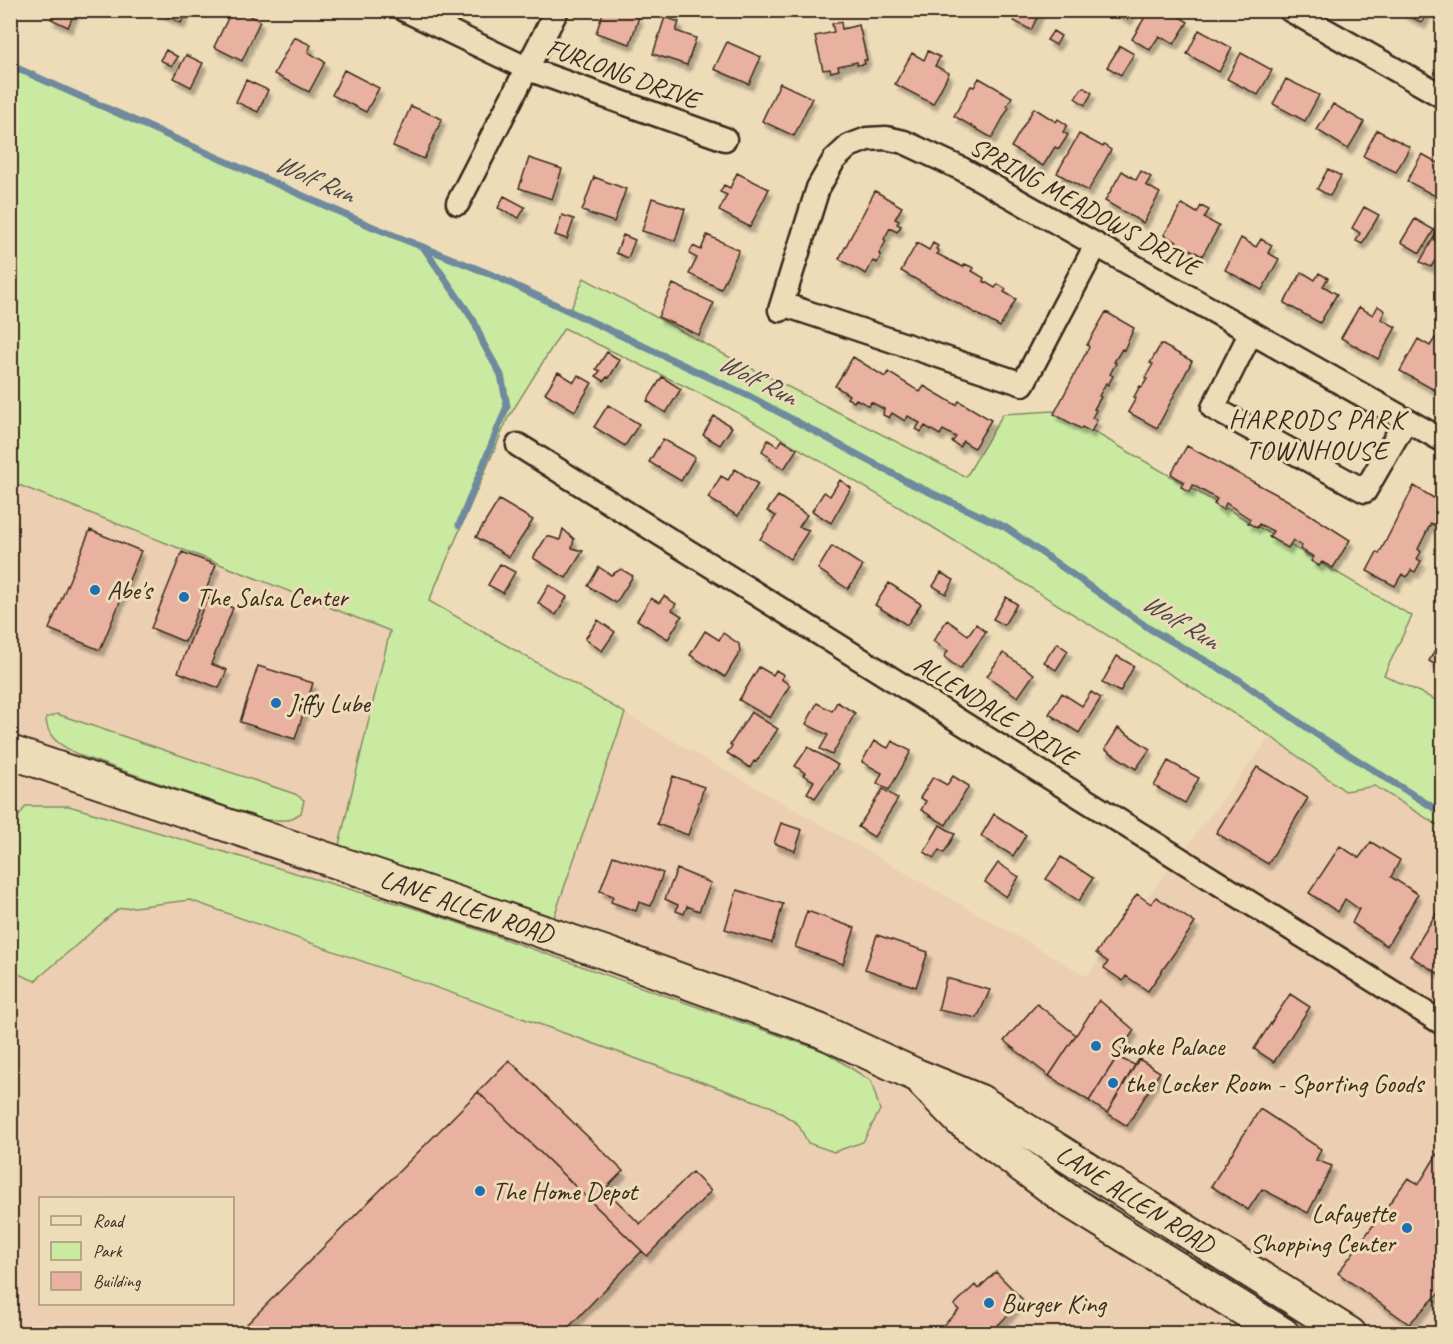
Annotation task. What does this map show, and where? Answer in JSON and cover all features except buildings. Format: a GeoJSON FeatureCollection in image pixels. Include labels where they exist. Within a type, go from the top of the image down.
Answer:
{"type":"FeatureCollection","features":[{"type":"Feature","properties":{"kind":"main road","name":"LANE ALLEN ROAD"},"geometry":{"type":"LineString","coordinates":[[10,752],[606,953],[819,1030],[916,1075],[980,1101],[1350,1334]]}},
{"type":"Feature","properties":{"kind":"main road","name":"LANE ALLEN ROAD"},"geometry":{"type":"LineString","coordinates":[[916,1075],[960,1120],[1069,1201],[1283,1334]]}},
{"type":"Feature","properties":{"kind":"street","name":"FURLONG DRIVE"},"geometry":{"type":"LineString","coordinates":[[405,10],[528,69],[725,139]]}},
{"type":"Feature","properties":{"kind":"street"},"geometry":{"type":"LineString","coordinates":[[458,203],[557,10]]}},
{"type":"Feature","properties":{"kind":"street"},"geometry":{"type":"LineString","coordinates":[[1290,10],[1443,96]]}},
{"type":"Feature","properties":{"kind":"street","name":"SPRING MEADOWS DRIVE"},"geometry":{"type":"LineString","coordinates":[[1096,245],[1023,384],[781,307],[818,188],[834,160],[849,146],[867,139],[886,138],[904,142],[925,151],[1096,245],[1443,440]]}},
{"type":"Feature","properties":{"kind":"street"},"geometry":{"type":"LineString","coordinates":[[1251,332],[1213,408],[1365,491],[1406,420]]}},
{"type":"Feature","properties":{"kind":"street","name":"ALLENDALE DRIVE"},"geometry":{"type":"LineString","coordinates":[[518,445],[1443,1023]]}},
{"type":"Feature","properties":{"kind":"shaded area"},"geometry":{"type":"Polygon","coordinates":[[[10,482],[390,631],[335,861],[549,933],[625,713],[1087,976],[1303,694],[1442,770],[1442,1333],[11,1333],[10,482]]]}},
{"type":"Feature","properties":{"kind":"green space"},"geometry":{"type":"Polygon","coordinates":[[[10,66],[570,311],[584,278],[727,356],[966,477],[1003,414],[1054,411],[1084,426],[1412,616],[1384,675],[1442,703],[1442,828],[1375,786],[1345,791],[1270,736],[921,520],[728,407],[564,328],[508,418],[429,601],[625,713],[548,934],[335,862],[390,631],[11,482],[10,66]]]}},
{"type":"Feature","properties":{"kind":"green space"},"geometry":{"type":"Polygon","coordinates":[[[57,714],[295,794],[304,800],[301,813],[289,820],[265,820],[78,755],[56,741],[49,732],[46,718],[57,714]]]}},
{"type":"Feature","properties":{"kind":"green space"},"geometry":{"type":"Polygon","coordinates":[[[26,806],[69,806],[430,913],[826,1052],[871,1081],[880,1110],[863,1142],[834,1152],[808,1143],[798,1124],[772,1107],[190,900],[118,909],[35,981],[11,971],[11,827],[26,806]]]}},
{"type":"Feature","properties":{"kind":"waterway","name":"Wolf Run"},"geometry":{"type":"LineString","coordinates":[[10,65],[373,227],[495,276],[751,397],[912,484],[1005,527],[1150,629],[1238,679],[1316,734],[1442,813]]}},
{"type":"Feature","properties":{"kind":"waterway"},"geometry":{"type":"LineString","coordinates":[[424,248],[474,321],[501,375],[507,406],[459,525]]}},
{"type":"Feature","properties":{"kind":"place","name":"Abe's"},"geometry":{"type":"Point","coordinates":[95,590]}},
{"type":"Feature","properties":{"kind":"place","name":"The Salsa Center"},"geometry":{"type":"Point","coordinates":[184,597]}},
{"type":"Feature","properties":{"kind":"place","name":"Jiffy Lube"},"geometry":{"type":"Point","coordinates":[276,703]}},
{"type":"Feature","properties":{"kind":"place","name":"Smoke Palace"},"geometry":{"type":"Point","coordinates":[1096,1046]}},
{"type":"Feature","properties":{"kind":"place","name":"the Locker Room - Sporting Goods"},"geometry":{"type":"Point","coordinates":[1113,1083]}},
{"type":"Feature","properties":{"kind":"place","name":"The Home Depot"},"geometry":{"type":"Point","coordinates":[480,1191]}},
{"type":"Feature","properties":{"kind":"place","name":"Lafayette Shopping Center"},"geometry":{"type":"Point","coordinates":[1407,1228]}},
{"type":"Feature","properties":{"kind":"place","name":"Burger King"},"geometry":{"type":"Point","coordinates":[989,1303]}},
{"type":"Feature","properties":{"kind":"district","name":"HARRODS PARK TOWNHOUSE"},"geometry":{"type":"Point","coordinates":[1317,434]}}]}
